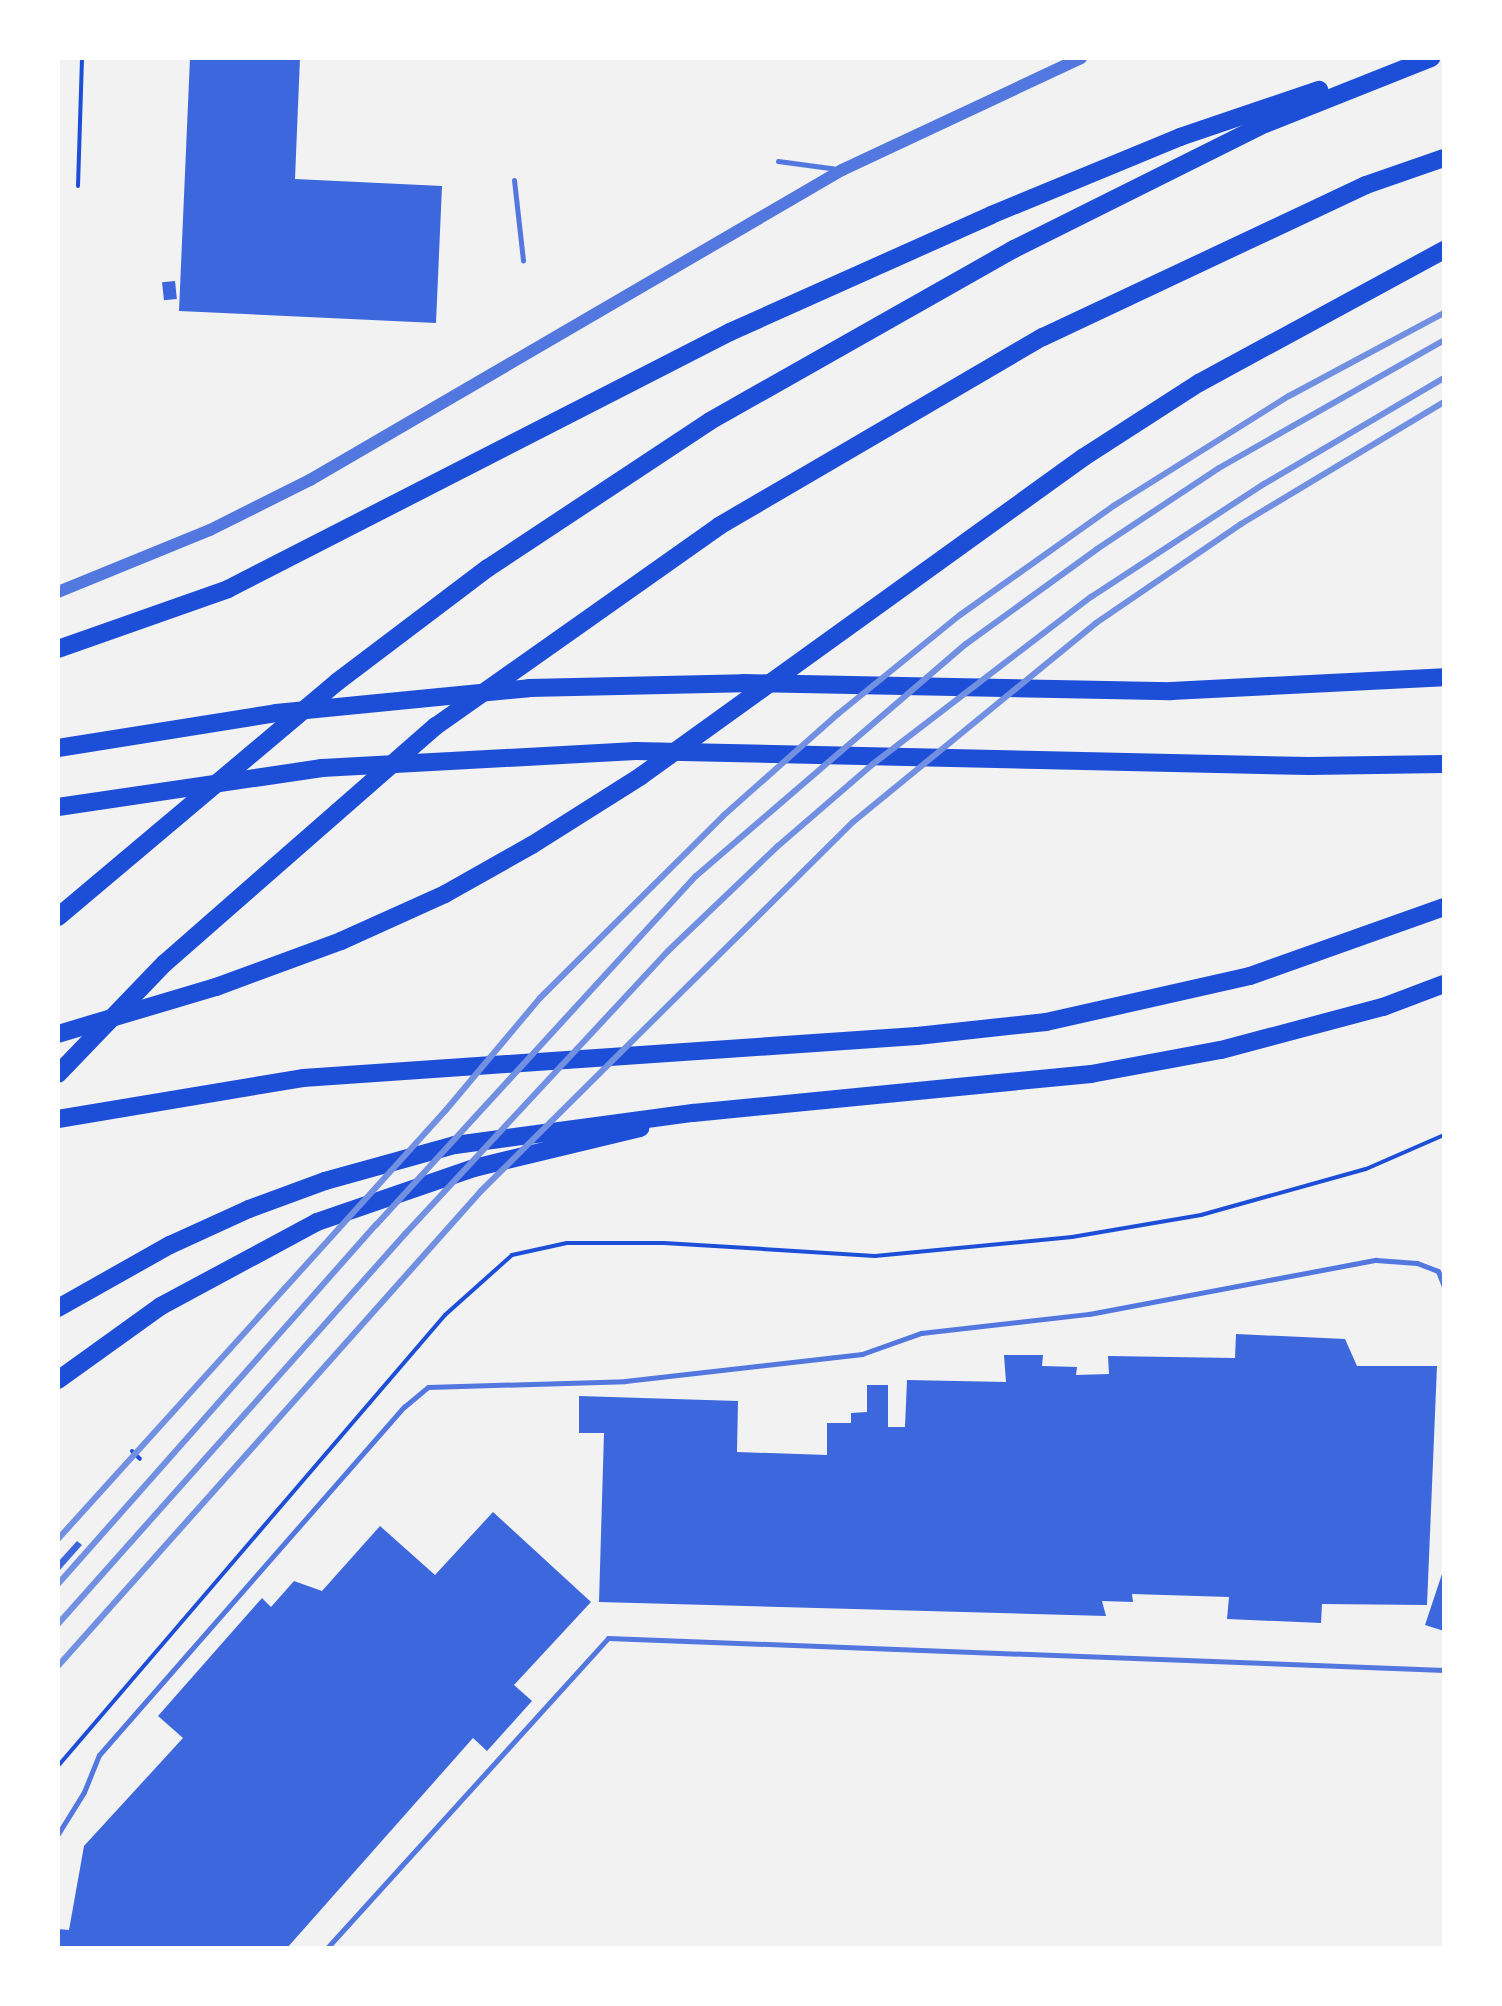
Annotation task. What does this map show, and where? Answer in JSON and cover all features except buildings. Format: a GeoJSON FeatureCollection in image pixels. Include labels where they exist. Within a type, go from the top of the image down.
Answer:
{"type":"FeatureCollection","features":[{"type":"Feature","properties":{"kind":"highway"},"geometry":{"type":"LineString","coordinates":[[58,649],[228,589],[730,332],[991,215],[1180,137],[1417,58]]}},
{"type":"Feature","properties":{"kind":"highway"},"geometry":{"type":"LineString","coordinates":[[58,917],[337,682],[488,568],[710,421],[1014,249],[1265,124],[1431,58]]}},
{"type":"Feature","properties":{"kind":"highway"},"geometry":{"type":"LineString","coordinates":[[58,1074],[165,963],[436,726],[719,526],[1043,337],[1366,185],[1444,158]]}},
{"type":"Feature","properties":{"kind":"highway"},"geometry":{"type":"LineString","coordinates":[[58,1033],[261,971],[445,894],[641,776],[1084,457],[1173,399],[1444,250]]}},
{"type":"Feature","properties":{"kind":"highway"},"geometry":{"type":"LineString","coordinates":[[58,748],[276,713],[529,688],[743,683],[1227,689],[1444,677]]}},
{"type":"Feature","properties":{"kind":"highway"},"geometry":{"type":"LineString","coordinates":[[58,807],[293,771],[471,757],[722,751],[1444,764]]}},
{"type":"Feature","properties":{"kind":"highway"},"geometry":{"type":"LineString","coordinates":[[58,1119],[316,1076],[850,1041],[1046,1022],[1169,998],[1293,964],[1444,907]]}},
{"type":"Feature","properties":{"kind":"highway"},"geometry":{"type":"LineString","coordinates":[[58,1308],[138,1262],[263,1203],[414,1155],[499,1137],[693,1113],[1091,1074],[1207,1053],[1383,1007],[1444,984]]}},
{"type":"Feature","properties":{"kind":"highway"},"geometry":{"type":"LineString","coordinates":[[58,1380],[161,1306],[256,1252],[374,1200],[474,1168],[693,1113]]}},
{"type":"Feature","properties":{"kind":"street"},"geometry":{"type":"LineString","coordinates":[[58,592],[210,530],[310,480],[842,170],[1081,58]]}},
{"type":"Feature","properties":{"kind":"lane"},"geometry":{"type":"LineString","coordinates":[[778,161],[842,170]]}},
{"type":"Feature","properties":{"kind":"lane"},"geometry":{"type":"LineString","coordinates":[[514,180],[523,260]]}},
{"type":"Feature","properties":{"kind":"lane"},"geometry":{"type":"LineString","coordinates":[[58,1834],[84,1792],[99,1755],[393,1419],[428,1387],[625,1381],[862,1354],[921,1333],[1089,1314],[1376,1260],[1417,1263],[1438,1271],[1444,1287]]}},
{"type":"Feature","properties":{"kind":"lane"},"geometry":{"type":"LineString","coordinates":[[327,1948],[608,1638],[1444,1670]]}},
{"type":"Feature","properties":{"kind":"path"},"geometry":{"type":"LineString","coordinates":[[78,186],[82,58]]}},
{"type":"Feature","properties":{"kind":"path"},"geometry":{"type":"LineString","coordinates":[[58,1766],[445,1315],[512,1255],[567,1243],[664,1243],[875,1256],[1072,1237],[1201,1215],[1366,1169],[1444,1135]]}},
{"type":"Feature","properties":{"kind":"path"},"geometry":{"type":"LineString","coordinates":[[132,1451],[140,1459]]}},
{"type":"Feature","properties":{"kind":"railway"},"geometry":{"type":"LineString","coordinates":[[58,1539],[446,1110],[540,998],[723,816],[838,714],[960,615],[1115,505],[1289,396],[1444,313]]}},
{"type":"Feature","properties":{"kind":"railway"},"geometry":{"type":"LineString","coordinates":[[58,1584],[376,1225],[696,876],[966,644],[1097,549],[1219,468],[1444,340]]}},
{"type":"Feature","properties":{"kind":"railway"},"geometry":{"type":"LineString","coordinates":[[58,1624],[405,1234],[668,951],[778,846],[873,764],[1091,597],[1264,484],[1444,378]]}},
{"type":"Feature","properties":{"kind":"railway"},"geometry":{"type":"LineString","coordinates":[[58,1666],[481,1191],[853,822],[1096,623],[1241,524],[1444,402]]}}]}
